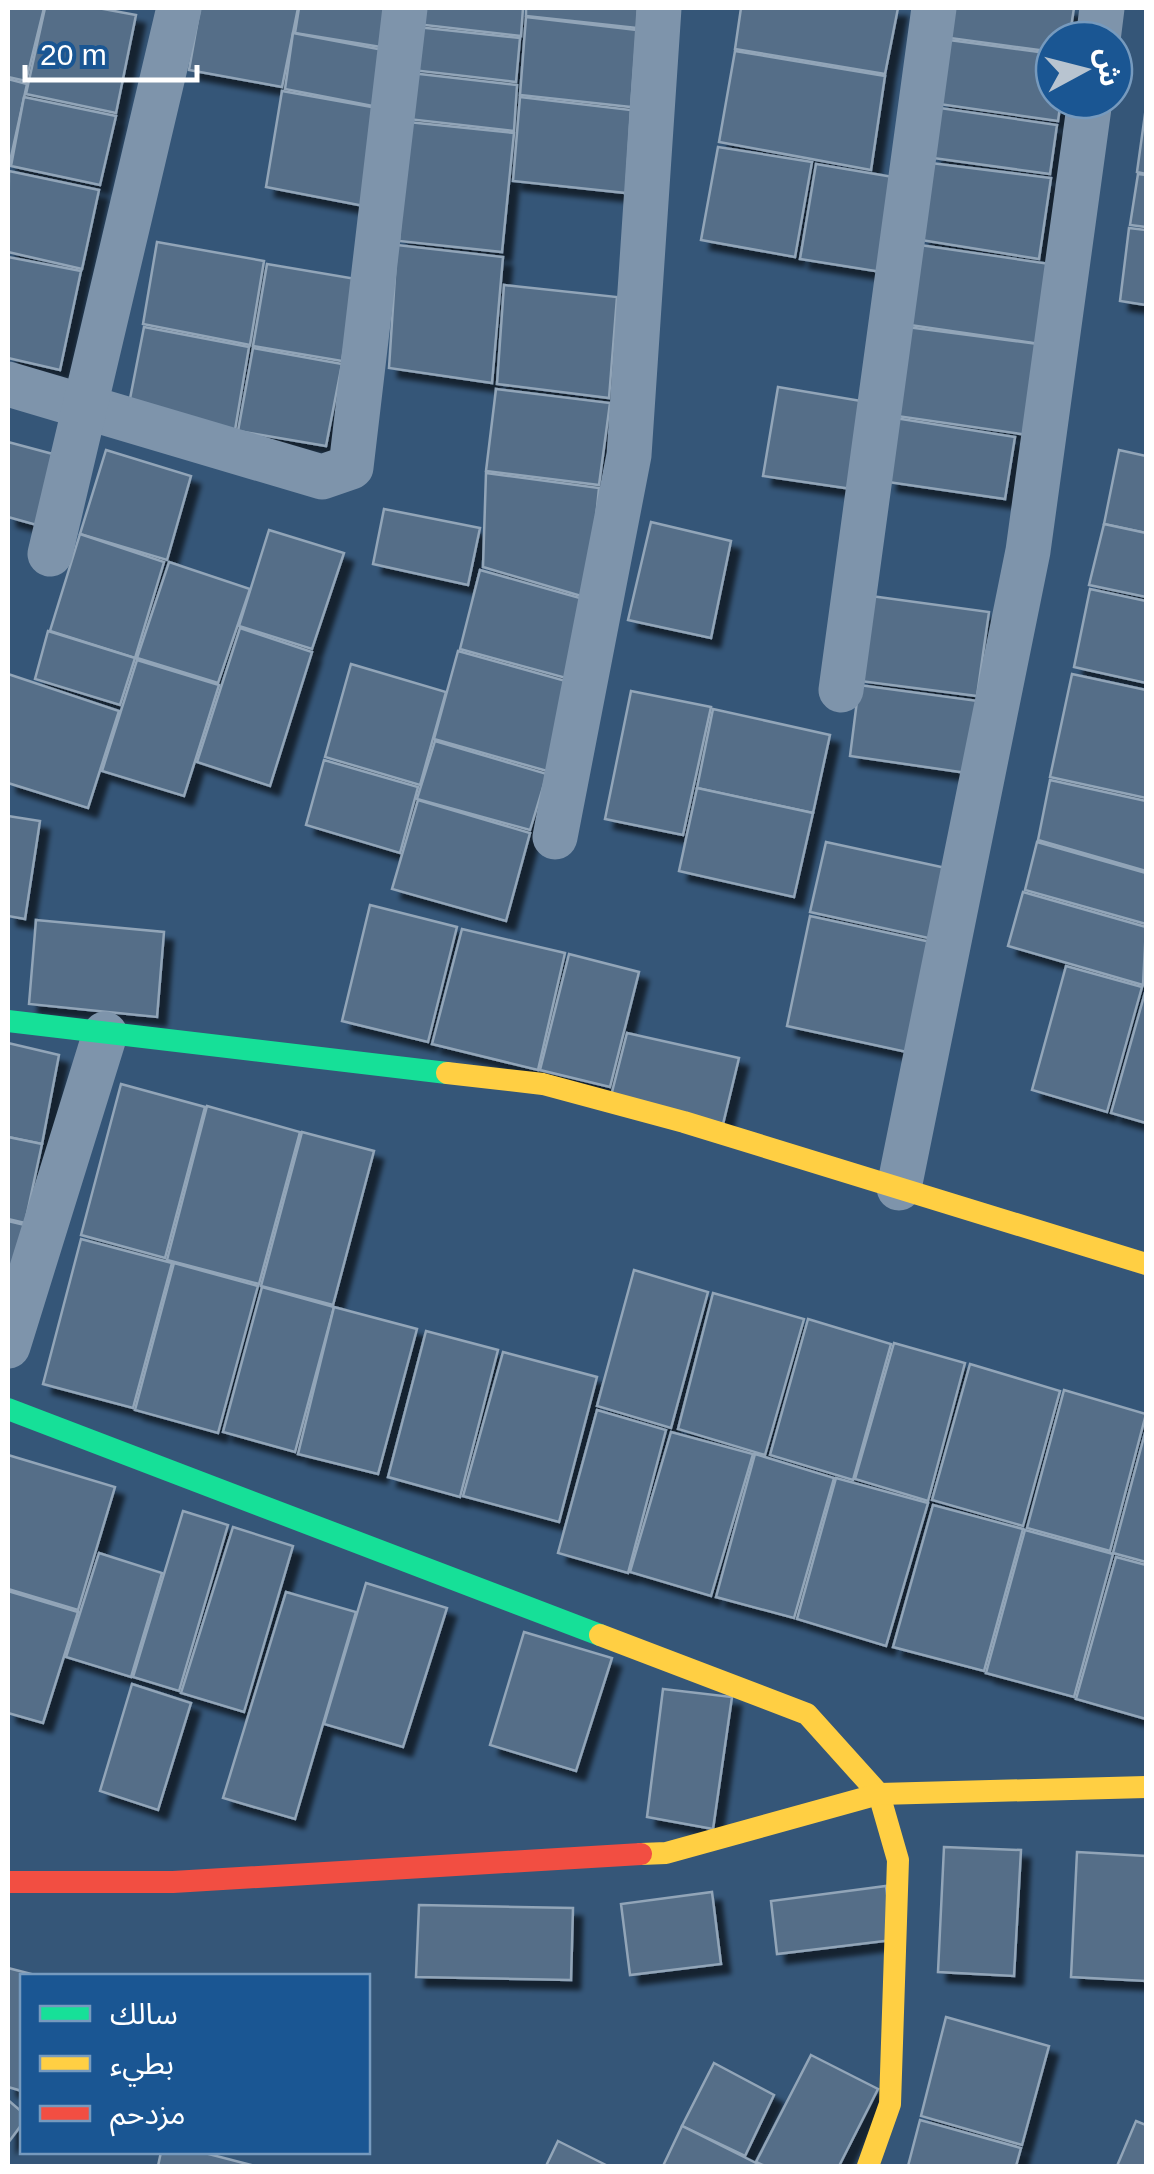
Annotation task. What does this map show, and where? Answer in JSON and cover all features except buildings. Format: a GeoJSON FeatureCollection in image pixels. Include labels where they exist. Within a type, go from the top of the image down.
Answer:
{"type":"FeatureCollection","features":[{"type":"Feature","properties":{"kind":"street"},"geometry":{"type":"LineString","coordinates":[[50,554],[179,8]]}},
{"type":"Feature","properties":{"kind":"street"},"geometry":{"type":"LineString","coordinates":[[8,384],[322,477],[351,467],[405,8]]}},
{"type":"Feature","properties":{"kind":"street"},"geometry":{"type":"LineString","coordinates":[[555,837],[629,455],[659,8]]}},
{"type":"Feature","properties":{"kind":"street"},"geometry":{"type":"LineString","coordinates":[[841,690],[934,8]]}},
{"type":"Feature","properties":{"kind":"street"},"geometry":{"type":"LineString","coordinates":[[899,1188],[1028,551],[1087,120]]}},
{"type":"Feature","properties":{"kind":"street"},"geometry":{"type":"LineString","coordinates":[[8,1021],[542,1084],[1146,1264]]}},
{"type":"Feature","properties":{"kind":"street"},"geometry":{"type":"LineString","coordinates":[[8,1346],[105,1034]]}},
{"type":"Feature","properties":{"kind":"street"},"geometry":{"type":"LineString","coordinates":[[8,1409],[807,1714],[880,1794],[898,1860],[890,2104],[868,2166]]}},
{"type":"Feature","properties":{"kind":"street"},"geometry":{"type":"LineString","coordinates":[[8,1882],[173,1882],[666,1853],[880,1794],[1146,1788]]}},
{"type":"Feature","properties":{"kind":"traffic: fast"},"geometry":{"type":"LineString","coordinates":[[8,1021],[447,1073]]}},
{"type":"Feature","properties":{"kind":"traffic: fast"},"geometry":{"type":"LineString","coordinates":[[8,1409],[600,1635]]}},
{"type":"Feature","properties":{"kind":"traffic: slow"},"geometry":{"type":"LineString","coordinates":[[447,1073],[543,1084],[684,1122],[1146,1264]]}},
{"type":"Feature","properties":{"kind":"traffic: slow"},"geometry":{"type":"LineString","coordinates":[[600,1635],[807,1714],[879,1794],[898,1860],[890,2104],[868,2166]]}},
{"type":"Feature","properties":{"kind":"traffic: slow"},"geometry":{"type":"LineString","coordinates":[[641,1854],[666,1853],[879,1794],[1146,1787]]}},
{"type":"Feature","properties":{"kind":"traffic: jam"},"geometry":{"type":"LineString","coordinates":[[8,1882],[173,1882],[641,1854]]}}]}
